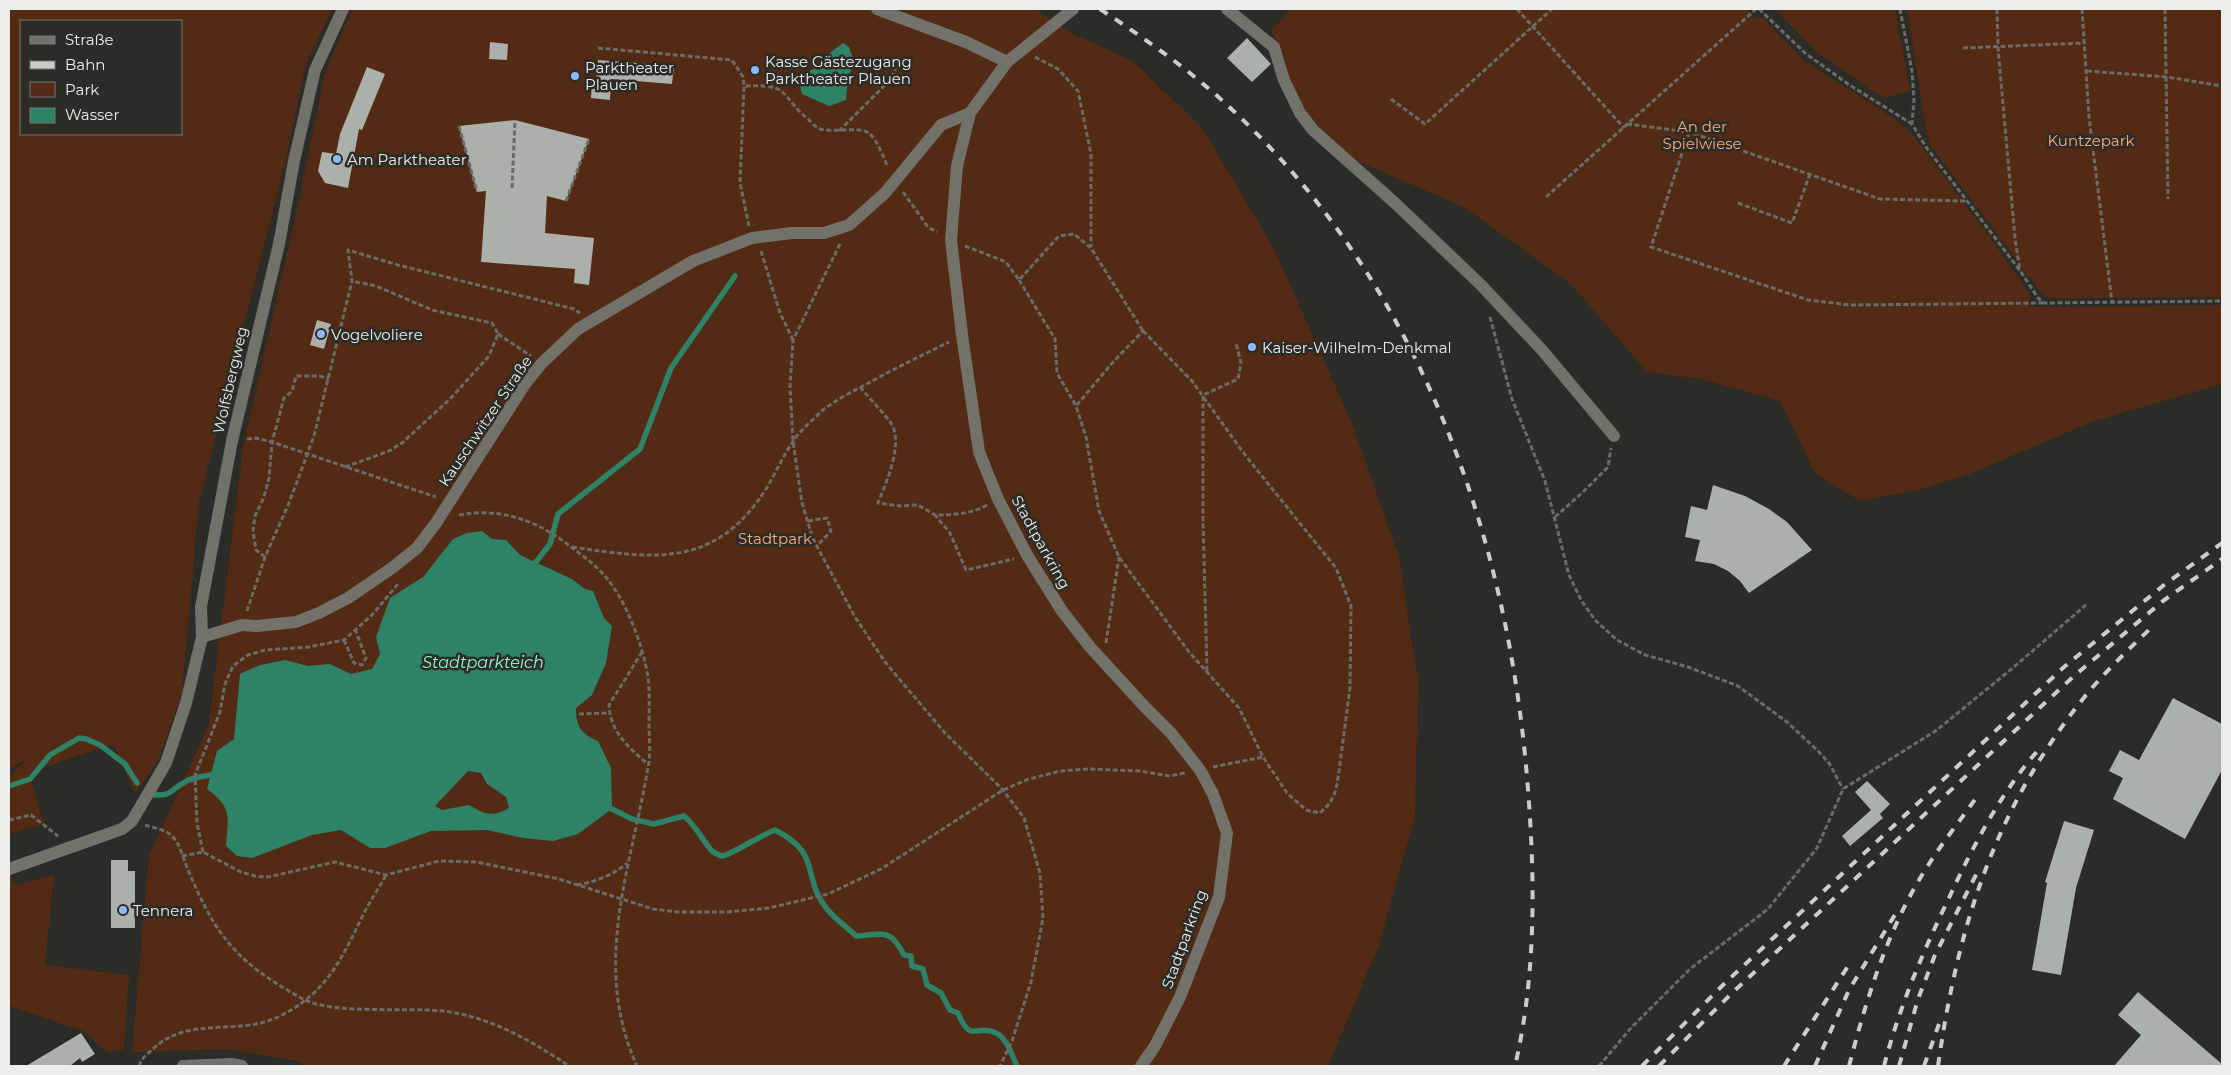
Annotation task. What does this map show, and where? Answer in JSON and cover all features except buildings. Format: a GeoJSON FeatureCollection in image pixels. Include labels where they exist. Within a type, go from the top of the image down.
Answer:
{"type":"FeatureCollection","features":[{"type":"Feature","properties":{"kind":"street","name":"Wolfsbergweg"},"geometry":{"type":"LineString","coordinates":[[132,821],[166,763],[186,703],[202,637],[201,607],[232,441],[279,244],[294,160],[315,70],[343,9]]}},
{"type":"Feature","properties":{"kind":"street"},"geometry":{"type":"LineString","coordinates":[[876,9],[966,42],[1007,62]]}},
{"type":"Feature","properties":{"kind":"street","name":"Stadtparkring"},"geometry":{"type":"LineString","coordinates":[[1073,9],[1007,62],[970,113],[957,166],[951,240],[962,335],[979,452],[998,498],[1027,555],[1062,611],[1103,661],[1144,706],[1172,733],[1200,770],[1213,794],[1227,833],[1219,897],[1180,997],[1155,1046],[1141,1066]]}},
{"type":"Feature","properties":{"kind":"street"},"geometry":{"type":"LineString","coordinates":[[1227,9],[1274,47],[1284,80],[1300,114],[1313,130],[1481,285],[1542,350],[1614,436]]}},
{"type":"Feature","properties":{"kind":"street","name":"Kauschwitzer Straße"},"geometry":{"type":"LineString","coordinates":[[202,637],[242,624],[257,626],[296,622],[348,598],[417,548],[436,523],[541,364],[591,320],[693,261],[752,238],[792,233],[824,233],[849,225],[885,193],[941,125],[970,113]]}},
{"type":"Feature","properties":{"kind":"street"},"geometry":{"type":"LineString","coordinates":[[9,869],[107,835],[122,829],[132,821]]}},
{"type":"Feature","properties":{"kind":"street"},"geometry":{"type":"LineString","coordinates":[[184,1066],[232,1064],[242,1066]]}},
{"type":"Feature","properties":{"kind":"path"},"geometry":{"type":"LineString","coordinates":[[1517,9],[1624,128]]}},
{"type":"Feature","properties":{"kind":"path"},"geometry":{"type":"LineString","coordinates":[[1391,99],[1425,124],[1552,9]]}},
{"type":"Feature","properties":{"kind":"path"},"geometry":{"type":"LineString","coordinates":[[1546,196],[1757,9],[1805,54],[1848,84],[1912,124],[1926,148],[1968,201],[2038,298],[2044,303]]}},
{"type":"Feature","properties":{"kind":"path"},"geometry":{"type":"LineString","coordinates":[[1900,9],[1912,71],[1914,100],[1912,124]]}},
{"type":"Feature","properties":{"kind":"path"},"geometry":{"type":"LineString","coordinates":[[1997,9],[1998,48],[2015,238],[2021,272]]}},
{"type":"Feature","properties":{"kind":"path"},"geometry":{"type":"LineString","coordinates":[[2082,9],[2089,118],[2112,302]]}},
{"type":"Feature","properties":{"kind":"path"},"geometry":{"type":"LineString","coordinates":[[2165,9],[2168,198]]}},
{"type":"Feature","properties":{"kind":"path"},"geometry":{"type":"LineString","coordinates":[[1963,48],[2084,43]]}},
{"type":"Feature","properties":{"kind":"path"},"geometry":{"type":"LineString","coordinates":[[598,48],[732,60],[743,77],[744,86],[740,183],[745,214],[752,238],[761,249],[780,313],[792,340]]}},
{"type":"Feature","properties":{"kind":"path"},"geometry":{"type":"LineString","coordinates":[[1021,51],[1058,69],[1078,91],[1091,154],[1091,248]]}},
{"type":"Feature","properties":{"kind":"path"},"geometry":{"type":"LineString","coordinates":[[839,131],[891,80],[897,64]]}},
{"type":"Feature","properties":{"kind":"path"},"geometry":{"type":"LineString","coordinates":[[2087,71],[2167,77],[2222,86]]}},
{"type":"Feature","properties":{"kind":"path"},"geometry":{"type":"LineString","coordinates":[[744,86],[776,87],[782,90],[801,114],[818,128],[839,131],[862,130],[870,134],[895,179],[928,227],[951,240],[1006,262],[1055,339],[1057,373],[1076,406],[1086,438],[1100,511],[1119,557],[1189,652],[1240,708],[1263,757],[1287,793],[1306,810],[1320,813],[1330,803],[1336,790],[1350,688],[1351,606],[1336,568],[1246,455],[1192,381],[1143,331],[1091,248],[1074,234],[1059,236],[1019,280]]}},
{"type":"Feature","properties":{"kind":"path"},"geometry":{"type":"LineString","coordinates":[[512,188],[515,120]]}},
{"type":"Feature","properties":{"kind":"path"},"geometry":{"type":"LineString","coordinates":[[1627,124],[1689,132],[1880,198],[1968,201]]}},
{"type":"Feature","properties":{"kind":"path"},"geometry":{"type":"LineString","coordinates":[[459,126],[477,192]]}},
{"type":"Feature","properties":{"kind":"path"},"geometry":{"type":"LineString","coordinates":[[1689,132],[1651,247],[1818,303],[1850,305],[2222,302]]}},
{"type":"Feature","properties":{"kind":"path"},"geometry":{"type":"LineString","coordinates":[[566,201],[589,139]]}},
{"type":"Feature","properties":{"kind":"path"},"geometry":{"type":"LineString","coordinates":[[1738,203],[1792,223],[1810,174]]}},
{"type":"Feature","properties":{"kind":"path"},"geometry":{"type":"LineString","coordinates":[[849,225],[792,340],[790,386],[793,441],[802,503],[817,546],[855,617],[884,662],[939,726],[1003,790],[1024,818],[1040,873],[1043,918],[1031,982],[1002,1065]]}},
{"type":"Feature","properties":{"kind":"path"},"geometry":{"type":"LineString","coordinates":[[242,624],[265,557],[308,454],[329,379],[352,281],[348,250],[398,265],[574,309],[591,320]]}},
{"type":"Feature","properties":{"kind":"path"},"geometry":{"type":"LineString","coordinates":[[352,281],[376,286],[432,310],[492,323],[498,334],[541,364]]}},
{"type":"Feature","properties":{"kind":"path"},"geometry":{"type":"LineString","coordinates":[[1489,314],[1512,399],[1545,481],[1569,575],[1581,600],[1595,620],[1617,640],[1644,655],[1688,667],[1738,686],[1787,722],[1818,751],[1830,763],[1843,789]]}},
{"type":"Feature","properties":{"kind":"path"},"geometry":{"type":"LineString","coordinates":[[1076,406],[1114,361],[1143,331]]}},
{"type":"Feature","properties":{"kind":"path"},"geometry":{"type":"LineString","coordinates":[[345,467],[389,451],[402,443],[450,399],[489,356],[498,334]]}},
{"type":"Feature","properties":{"kind":"path"},"geometry":{"type":"LineString","coordinates":[[571,547],[654,556],[674,555],[696,550],[717,539],[747,515],[766,490],[793,441],[824,410],[860,388],[962,335]]}},
{"type":"Feature","properties":{"kind":"path"},"geometry":{"type":"LineString","coordinates":[[1203,395],[1238,378],[1240,363],[1236,343]]}},
{"type":"Feature","properties":{"kind":"path"},"geometry":{"type":"LineString","coordinates":[[265,557],[256,550],[253,531],[255,516],[264,497],[269,478],[272,442],[284,398],[292,390],[296,376],[320,376],[329,379]]}},
{"type":"Feature","properties":{"kind":"path"},"geometry":{"type":"LineString","coordinates":[[860,388],[892,425],[896,443],[889,474],[878,503],[900,506],[918,505],[935,515],[950,533],[966,570],[1027,555]]}},
{"type":"Feature","properties":{"kind":"path"},"geometry":{"type":"LineString","coordinates":[[1203,395],[1203,520],[1207,672]]}},
{"type":"Feature","properties":{"kind":"path"},"geometry":{"type":"LineString","coordinates":[[1555,517],[1582,494],[1608,467],[1614,436]]}},
{"type":"Feature","properties":{"kind":"path"},"geometry":{"type":"LineString","coordinates":[[232,441],[256,438],[272,442],[449,502]]}},
{"type":"Feature","properties":{"kind":"path"},"geometry":{"type":"LineString","coordinates":[[935,515],[953,515],[978,510],[998,498]]}},
{"type":"Feature","properties":{"kind":"path"},"geometry":{"type":"LineString","coordinates":[[436,523],[454,516],[490,512],[517,517],[558,537],[603,574],[617,593],[642,651],[648,676],[649,766],[620,899],[615,954],[617,994],[621,1020],[637,1066]]}},
{"type":"Feature","properties":{"kind":"path"},"geometry":{"type":"LineString","coordinates":[[808,521],[827,518],[831,531],[817,546]]}},
{"type":"Feature","properties":{"kind":"path"},"geometry":{"type":"LineString","coordinates":[[1103,661],[1119,557]]}},
{"type":"Feature","properties":{"kind":"path"},"geometry":{"type":"LineString","coordinates":[[204,852],[197,823],[195,775],[220,712],[225,684],[233,666],[248,655],[266,650],[309,647],[344,640],[372,615],[400,582]]}},
{"type":"Feature","properties":{"kind":"path"},"geometry":{"type":"LineString","coordinates":[[1599,1066],[1630,1029],[1690,969],[1768,909],[1817,848],[1843,789],[1937,730],[2087,604]]}},
{"type":"Feature","properties":{"kind":"path"},"geometry":{"type":"LineString","coordinates":[[344,640],[354,663],[362,665],[366,662],[355,629]]}},
{"type":"Feature","properties":{"kind":"path"},"geometry":{"type":"LineString","coordinates":[[642,651],[608,705],[618,735],[649,766]]}},
{"type":"Feature","properties":{"kind":"path"},"geometry":{"type":"LineString","coordinates":[[579,714],[609,712]]}},
{"type":"Feature","properties":{"kind":"path"},"geometry":{"type":"LineString","coordinates":[[182,856],[204,852],[241,872],[268,877],[335,862],[386,875],[439,861],[456,860],[541,874],[653,909],[699,913],[769,908],[828,894],[881,869],[1003,790],[1026,780],[1060,771],[1089,769],[1139,771],[1170,776],[1263,757]]}},
{"type":"Feature","properties":{"kind":"path"},"geometry":{"type":"LineString","coordinates":[[9,820],[31,815],[72,847]]}},
{"type":"Feature","properties":{"kind":"path"},"geometry":{"type":"LineString","coordinates":[[132,821],[167,831],[177,842],[212,920],[228,942],[241,956],[258,969],[305,1000],[338,1007],[444,1011],[471,1017],[523,1037],[568,1066]]}},
{"type":"Feature","properties":{"kind":"path"},"geometry":{"type":"LineString","coordinates":[[576,885],[590,882],[615,872],[628,862]]}},
{"type":"Feature","properties":{"kind":"path"},"geometry":{"type":"LineString","coordinates":[[138,1066],[140,1061],[163,1039],[189,1030],[262,1024],[283,1015],[305,1000],[326,982],[334,972],[345,955],[364,914],[386,875]]}},
{"type":"Feature","properties":{"kind":"green space"},"geometry":{"type":"Polygon","coordinates":[[[9,9],[332,9],[305,67],[286,159],[199,502],[182,692],[159,759],[135,794],[114,744],[29,772],[44,824],[9,834],[9,776],[29,758],[9,769],[9,9]]]}},
{"type":"Feature","properties":{"kind":"green space","name":"Stadtpark"},"geometry":{"type":"Polygon","coordinates":[[[352,9],[1035,9],[1071,33],[1133,61],[1203,129],[1274,249],[1352,423],[1399,557],[1418,683],[1415,816],[1378,948],[1328,1066],[307,1066],[298,1061],[228,1049],[132,1052],[149,856],[209,724],[243,447],[300,196],[325,73],[352,9]]]}},
{"type":"Feature","properties":{"kind":"green space","name":"An der Spielwiese"},"geometry":{"type":"Polygon","coordinates":[[[1291,9],[1747,9],[1754,18],[1763,18],[1803,60],[1895,119],[1912,134],[1993,241],[2029,293],[2030,307],[2222,305],[2222,384],[2094,421],[1969,474],[1921,489],[1860,501],[1815,473],[1780,401],[1701,379],[1647,372],[1571,284],[1464,207],[1357,161],[1313,124],[1292,91],[1283,51],[1271,31],[1291,9]]]}},
{"type":"Feature","properties":{"kind":"green space"},"geometry":{"type":"Polygon","coordinates":[[[1775,9],[1895,9],[1910,91],[1883,98],[1817,52],[1775,9]]]}},
{"type":"Feature","properties":{"kind":"green space","name":"Kuntzepark"},"geometry":{"type":"Polygon","coordinates":[[[1907,9],[2222,9],[2222,297],[2049,298],[2040,291],[1930,145],[1907,9]]]}},
{"type":"Feature","properties":{"kind":"green space"},"geometry":{"type":"Polygon","coordinates":[[[9,868],[15,885],[54,875],[45,965],[129,975],[124,1049],[108,1053],[85,1032],[9,1006],[9,868]]]}},
{"type":"Feature","properties":{"kind":"water"},"geometry":{"type":"Polygon","coordinates":[[[843,43],[849,47],[855,64],[848,76],[846,100],[829,106],[802,94],[798,77],[817,67],[831,52],[843,43]]]}},
{"type":"Feature","properties":{"kind":"water","name":"Stadtparkteich"},"geometry":{"type":"Polygon","coordinates":[[[482,531],[492,539],[506,540],[520,555],[572,579],[585,589],[593,591],[604,618],[612,626],[606,663],[592,695],[576,708],[578,725],[587,735],[598,741],[611,768],[612,809],[578,834],[553,841],[523,838],[487,830],[431,831],[385,848],[370,848],[341,830],[312,835],[252,858],[237,856],[226,846],[228,820],[225,808],[207,789],[217,751],[234,739],[240,674],[260,665],[285,660],[308,666],[330,664],[351,674],[372,669],[380,654],[376,637],[390,598],[423,577],[453,539],[467,533],[482,531]],[[468,771],[435,806],[442,810],[469,805],[488,814],[497,813],[509,808],[506,797],[487,784],[481,773],[468,771]]]}},
{"type":"Feature","properties":{"kind":"waterway"},"geometry":{"type":"LineString","coordinates":[[532,567],[550,544],[558,514],[640,449],[671,368],[735,276]]}},
{"type":"Feature","properties":{"kind":"waterway"},"geometry":{"type":"LineString","coordinates":[[9,786],[30,779],[50,755],[79,738],[100,745],[125,764],[137,783]]}},
{"type":"Feature","properties":{"kind":"waterway"},"geometry":{"type":"LineString","coordinates":[[154,795],[168,793],[192,779],[216,774]]}},
{"type":"Feature","properties":{"kind":"waterway"},"geometry":{"type":"LineString","coordinates":[[606,806],[632,819],[654,824],[684,816],[711,850],[722,856],[775,830],[790,839],[806,857],[819,897],[827,909],[856,936],[880,934],[895,940],[904,955],[911,956],[912,966],[923,969],[927,985],[941,993],[950,1010],[958,1013],[967,1028],[970,1031],[983,1030],[1000,1035],[1017,1066]]}},
{"type":"Feature","properties":{"kind":"railway"},"geometry":{"type":"LineString","coordinates":[[1100,9],[1196,78],[1226,104],[1292,172],[1350,247],[1399,327],[1440,411],[1472,499],[1498,590],[1516,683],[1527,777],[1533,886],[1531,959],[1522,1031],[1515,1066]]}},
{"type":"Feature","properties":{"kind":"railway"},"geometry":{"type":"LineString","coordinates":[[1642,1066],[1725,983],[2064,667],[2164,585],[2222,543]]}},
{"type":"Feature","properties":{"kind":"railway"},"geometry":{"type":"LineString","coordinates":[[1659,1066],[1732,993],[2074,676],[2163,601],[2222,559]]}},
{"type":"Feature","properties":{"kind":"railway"},"geometry":{"type":"LineString","coordinates":[[1938,1066],[1946,1014],[1970,916],[1985,870],[2004,825],[2027,781],[2054,738],[2086,695],[2152,627]]}},
{"type":"Feature","properties":{"kind":"railway"},"geometry":{"type":"LineString","coordinates":[[1884,1066],[1912,982],[1958,880],[2000,801],[2040,748]]}},
{"type":"Feature","properties":{"kind":"railway"},"geometry":{"type":"LineString","coordinates":[[1849,1066],[1871,989],[1901,914],[1933,858],[1976,798]]}},
{"type":"Feature","properties":{"kind":"railway"},"geometry":{"type":"LineString","coordinates":[[1899,1066],[1918,999],[1935,955],[1979,869]]}},
{"type":"Feature","properties":{"kind":"railway"},"geometry":{"type":"LineString","coordinates":[[1815,1066],[1849,990],[1896,913]]}},
{"type":"Feature","properties":{"kind":"railway"},"geometry":{"type":"LineString","coordinates":[[1784,1066],[1850,963]]}},
{"type":"Feature","properties":{"kind":"railway"},"geometry":{"type":"LineString","coordinates":[[1924,1066],[1939,1024]]}},
{"type":"Feature","properties":{"kind":"place","name":"Kasse Gästezugang Parktheater Plauen"},"geometry":{"type":"Point","coordinates":[755,70]}},
{"type":"Feature","properties":{"kind":"place","name":"Parktheater Plauen"},"geometry":{"type":"Point","coordinates":[575,76]}},
{"type":"Feature","properties":{"kind":"place","name":"Am Parktheater"},"geometry":{"type":"Point","coordinates":[337,159]}},
{"type":"Feature","properties":{"kind":"place","name":"Vogelvoliere"},"geometry":{"type":"Point","coordinates":[321,334]}},
{"type":"Feature","properties":{"kind":"place","name":"Kaiser-Wilhelm-Denkmal"},"geometry":{"type":"Point","coordinates":[1252,347]}},
{"type":"Feature","properties":{"kind":"place","name":"Tennera"},"geometry":{"type":"Point","coordinates":[123,910]}}]}
